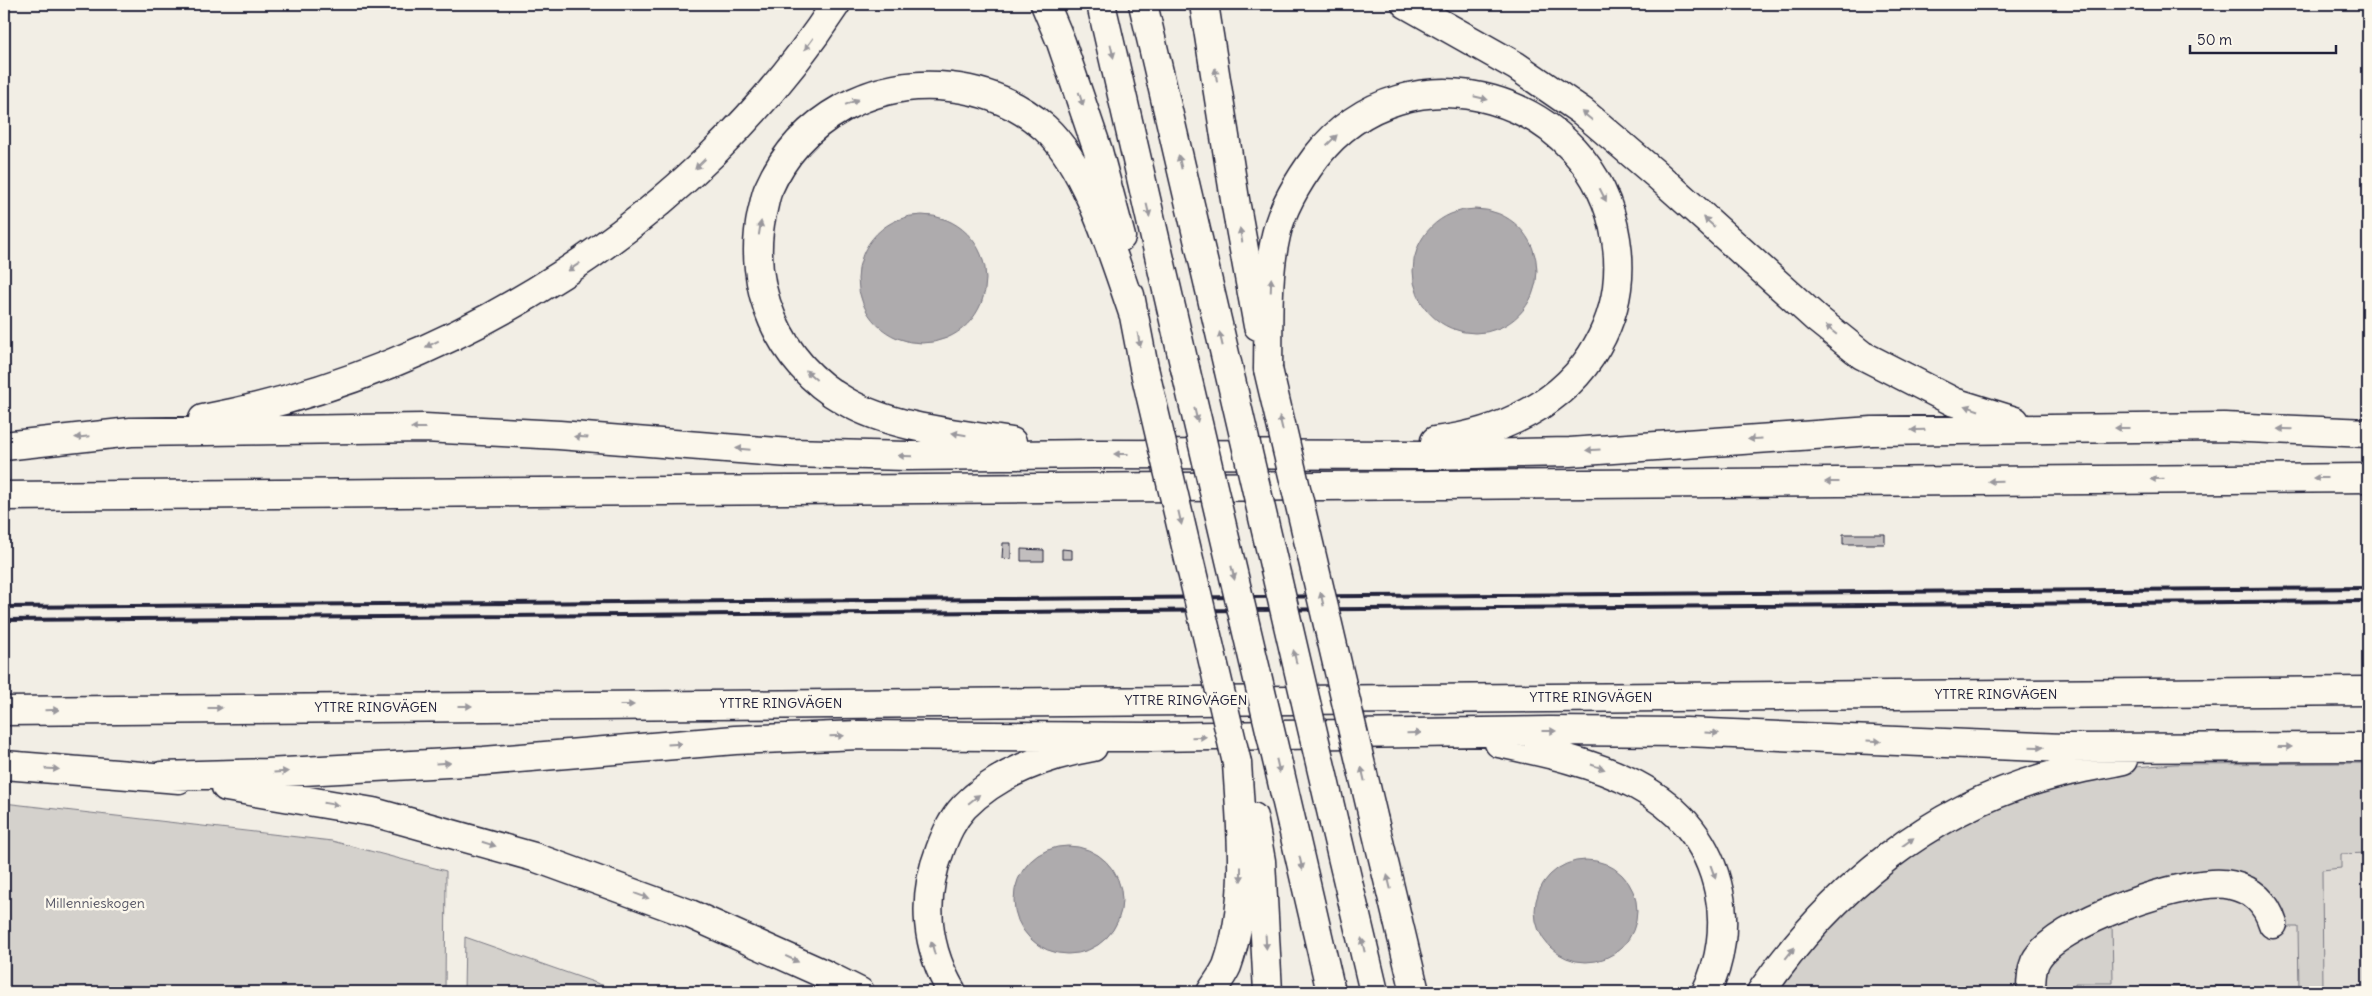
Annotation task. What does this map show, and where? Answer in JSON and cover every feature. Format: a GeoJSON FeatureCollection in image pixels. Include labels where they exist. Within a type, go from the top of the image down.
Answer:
{"type":"FeatureCollection","features":[{"type":"Feature","properties":{"kind":"main road"},"geometry":{"type":"LineString","coordinates":[[4,446],[131,432],[265,406],[314,392],[408,356],[543,288],[618,237],[699,165],[769,94],[808,46],[836,4]]}},
{"type":"Feature","properties":{"kind":"main road"},"geometry":{"type":"LineString","coordinates":[[1045,4],[1069,66],[1098,151],[1120,233],[1144,368],[1237,763],[1248,824],[1261,861],[1268,992]]}},
{"type":"Feature","properties":{"kind":"main road"},"geometry":{"type":"LineString","coordinates":[[1101,4],[1331,992]]}},
{"type":"Feature","properties":{"kind":"main road"},"geometry":{"type":"LineString","coordinates":[[1143,4],[1374,992]]}},
{"type":"Feature","properties":{"kind":"main road"},"geometry":{"type":"LineString","coordinates":[[1204,4],[1255,312],[1401,929],[1414,992]]}},
{"type":"Feature","properties":{"kind":"main road"},"geometry":{"type":"LineString","coordinates":[[1406,4],[1516,66],[1583,112],[1657,175],[1817,318],[1862,355],[1947,398],[1987,414],[2013,420],[2089,428]]}},
{"type":"Feature","properties":{"kind":"main road"},"geometry":{"type":"LineString","coordinates":[[1094,454],[916,426],[879,416],[845,402],[823,386],[788,352],[772,322],[762,290],[757,259],[758,231],[767,192],[779,169],[814,126],[841,107],[871,94],[909,86],[934,85],[972,90],[1005,100],[1045,128],[1070,158],[1107,238],[1133,313]]}},
{"type":"Feature","properties":{"kind":"main road"},"geometry":{"type":"LineString","coordinates":[[1268,369],[1271,266],[1276,234],[1296,188],[1325,146],[1341,131],[1361,117],[1410,95],[1463,94],[1508,105],[1528,114],[1549,126],[1581,156],[1605,196],[1613,218],[1620,265],[1611,317],[1591,358],[1574,378],[1560,392],[1535,408],[1481,433],[1327,454]]}},
{"type":"Feature","properties":{"kind":"main road"},"geometry":{"type":"LineString","coordinates":[[131,432],[424,428],[559,435],[790,453],[907,456],[1094,454],[1428,455],[1570,452],[1872,431],[2224,427],[2368,433]]}},
{"type":"Feature","properties":{"kind":"main road"},"geometry":{"type":"LineString","coordinates":[[4,496],[2368,478]]}},
{"type":"Feature","properties":{"kind":"main road","name":"YTTRE RINGVÄGEN"},"geometry":{"type":"LineString","coordinates":[[4,710],[2368,691]]}},
{"type":"Feature","properties":{"kind":"main road"},"geometry":{"type":"LineString","coordinates":[[1448,732],[1549,754],[1612,772],[1640,787],[1676,812],[1690,826],[1712,868],[1722,904],[1718,957],[1714,977],[1706,992]]}},
{"type":"Feature","properties":{"kind":"main road"},"geometry":{"type":"LineString","coordinates":[[4,765],[162,776],[267,773],[484,761],[726,740],[830,736],[1151,737],[1448,732],[1686,732],[2054,748],[2368,747]]}},
{"type":"Feature","properties":{"kind":"main road"},"geometry":{"type":"LineString","coordinates":[[952,992],[937,963],[931,942],[927,901],[928,885],[950,824],[964,807],[980,794],[1000,779],[1021,768],[1076,750],[1151,737]]}},
{"type":"Feature","properties":{"kind":"main road"},"geometry":{"type":"LineString","coordinates":[[1761,992],[1812,926],[1846,893],[1920,833],[1964,809],[1994,795],[2060,773],[2131,758],[2236,748]]}},
{"type":"Feature","properties":{"kind":"main road"},"geometry":{"type":"LineString","coordinates":[[162,776],[373,812],[534,858],[690,914],[860,992]]}},
{"type":"Feature","properties":{"kind":"main road"},"geometry":{"type":"LineString","coordinates":[[1211,992],[1226,968],[1241,905],[1248,824]]}},
{"type":"Feature","properties":{"kind":"main road"},"geometry":{"type":"LineString","coordinates":[[2031,992],[2035,962],[2048,946],[2092,919],[2160,893],[2205,885],[2230,884],[2248,891],[2261,899],[2268,910],[2273,924]]}},
{"type":"Feature","properties":{"kind":"main road"},"geometry":{"type":"LineString","coordinates":[[1401,929],[1435,992]]}},
{"type":"Feature","properties":{"kind":"shaded area"},"geometry":{"type":"Polygon","coordinates":[[[1475,209],[1499,214],[1519,227],[1532,247],[1537,271],[1532,295],[1519,315],[1499,328],[1475,333],[1451,328],[1431,315],[1418,295],[1413,271],[1418,247],[1431,227],[1451,214],[1475,209]]]}},
{"type":"Feature","properties":{"kind":"shaded area"},"geometry":{"type":"Polygon","coordinates":[[[922,215],[935,216],[947,220],[967,234],[981,254],[985,266],[985,292],[981,304],[967,324],[947,338],[935,342],[922,343],[909,342],[897,338],[877,324],[863,304],[859,292],[858,279],[859,266],[863,254],[877,234],[897,220],[909,216],[922,215]]]}},
{"type":"Feature","properties":{"kind":"shaded area"},"geometry":{"type":"Polygon","coordinates":[[[2368,779],[2368,992],[1792,992],[2368,779]]]}},
{"type":"Feature","properties":{"kind":"shaded area"},"geometry":{"type":"Polygon","coordinates":[[[1068,846],[1089,850],[1106,862],[1118,879],[1122,900],[1118,921],[1106,938],[1089,950],[1068,954],[1047,950],[1030,938],[1018,921],[1014,900],[1018,879],[1030,862],[1047,850],[1068,846]]]}},
{"type":"Feature","properties":{"kind":"shaded area"},"geometry":{"type":"Polygon","coordinates":[[[1586,860],[1605,864],[1622,875],[1633,892],[1637,911],[1633,930],[1622,947],[1605,958],[1586,962],[1567,958],[1550,947],[1539,930],[1535,911],[1539,892],[1550,875],[1567,864],[1586,860]]]}},
{"type":"Feature","properties":{"kind":"green space"},"geometry":{"type":"Polygon","coordinates":[[[2368,763],[2368,853],[2341,854],[2341,868],[2322,870],[2323,992],[2299,992],[2298,927],[2285,927],[2283,914],[2278,904],[2262,886],[2093,908],[2022,992],[1773,992],[1833,918],[1910,852],[2003,801],[2134,767],[2175,764],[2368,763]]]}},
{"type":"Feature","properties":{"kind":"green space","name":"Millennieskogen"},"geometry":{"type":"Polygon","coordinates":[[[4,803],[332,841],[446,871],[445,992],[4,992],[4,803]]]}},
{"type":"Feature","properties":{"kind":"green space"},"geometry":{"type":"Polygon","coordinates":[[[2112,921],[2113,983],[2075,983],[2075,988],[2043,987],[2048,959],[2112,921]]]}},
{"type":"Feature","properties":{"kind":"green space"},"geometry":{"type":"Polygon","coordinates":[[[465,937],[622,992],[464,992],[465,937]]]}},
{"type":"Feature","properties":{"kind":"building"},"geometry":{"type":"Polygon","coordinates":[[[1843,534],[1885,534],[1885,544],[1843,544],[1843,534]]]}},
{"type":"Feature","properties":{"kind":"building"},"geometry":{"type":"Polygon","coordinates":[[[1003,543],[1011,543],[1011,559],[1002,558],[1003,543]]]}},
{"type":"Feature","properties":{"kind":"building"},"geometry":{"type":"Polygon","coordinates":[[[1021,549],[1044,550],[1044,561],[1021,561],[1021,549]]]}},
{"type":"Feature","properties":{"kind":"building"},"geometry":{"type":"Polygon","coordinates":[[[1062,549],[1072,550],[1072,559],[1062,559],[1062,549]]]}},
{"type":"Feature","properties":{"kind":"building"},"geometry":{"type":"Polygon","coordinates":[[[2234,986],[2234,992],[2056,992],[2056,988],[2234,986]]]}},
{"type":"Feature","properties":{"kind":"railway"},"geometry":{"type":"LineString","coordinates":[[4,607],[2368,588]]}},
{"type":"Feature","properties":{"kind":"railway"},"geometry":{"type":"LineString","coordinates":[[4,620],[2368,601]]}}]}
